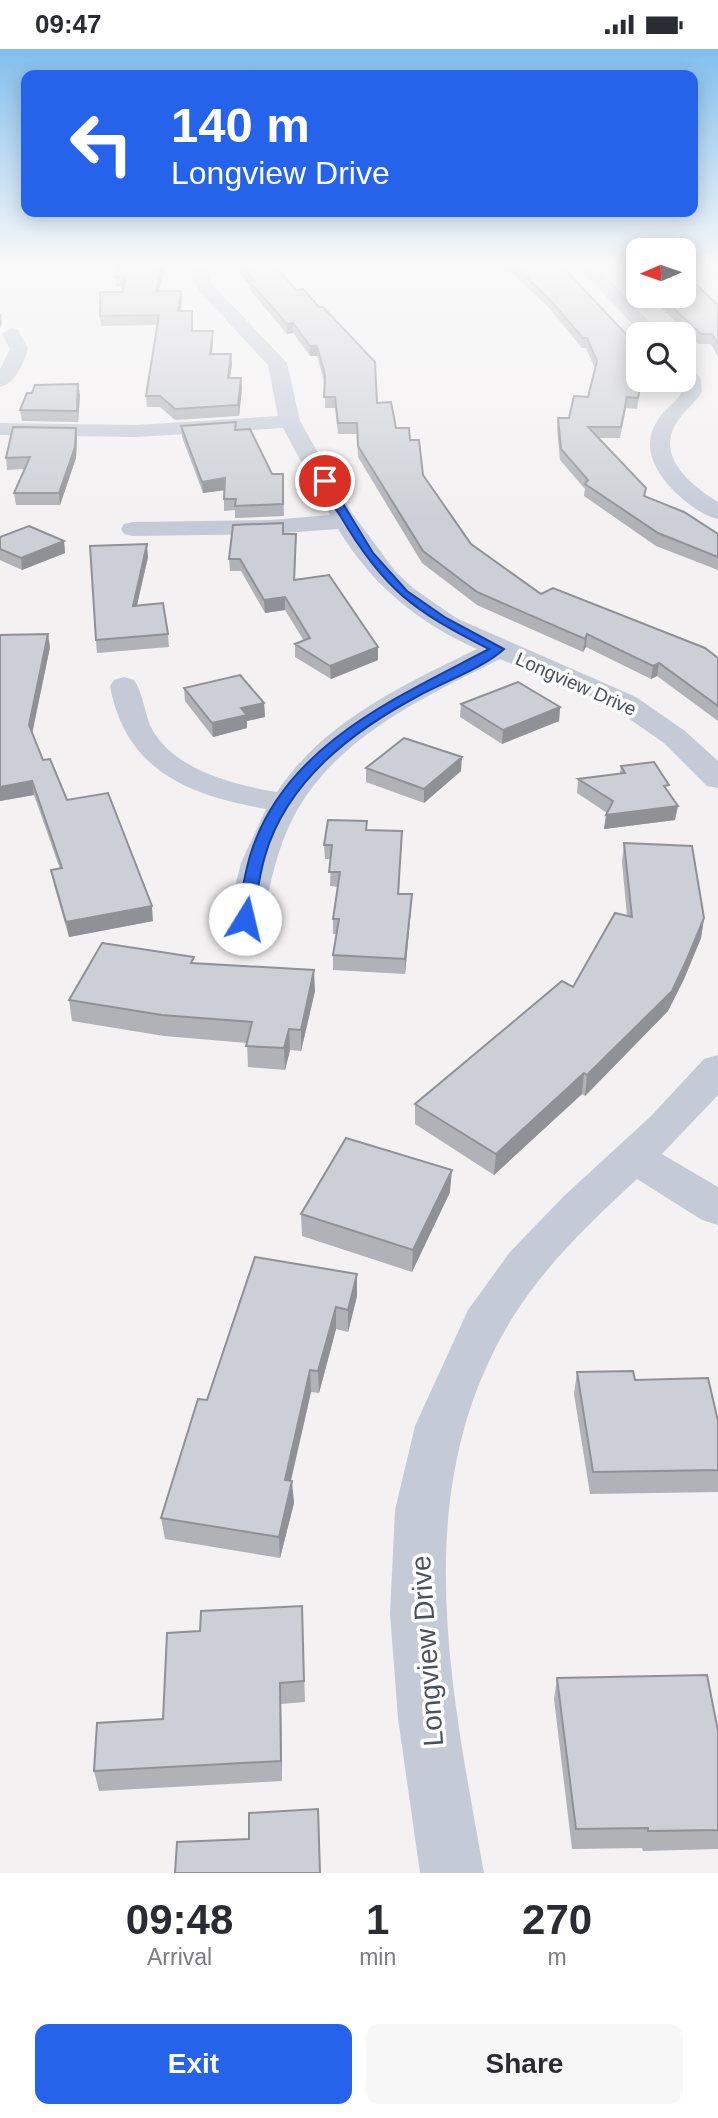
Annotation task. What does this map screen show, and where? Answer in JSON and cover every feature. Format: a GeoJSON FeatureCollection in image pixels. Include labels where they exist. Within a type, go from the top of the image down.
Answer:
{"type":"FeatureCollection","features":[{"type":"Feature","properties":{"kind":"street"},"geometry":{"type":"LineString","coordinates":[[0,381],[13,366],[19,349]]}},
{"type":"Feature","properties":{"kind":"street","name":"Longview Drive"},"geometry":{"type":"LineString","coordinates":[[263,349],[282,373],[283,400],[290,421],[380,570],[403,593],[442,621],[498,649],[590,685],[649,718],[677,737],[718,779]]}},
{"type":"Feature","properties":{"kind":"street"},"geometry":{"type":"LineString","coordinates":[[696,386],[701,392],[665,426],[660,445],[675,480],[689,494],[718,512]]}},
{"type":"Feature","properties":{"kind":"street"},"geometry":{"type":"LineString","coordinates":[[0,421],[22,426]]}},
{"type":"Feature","properties":{"kind":"street"},"geometry":{"type":"LineString","coordinates":[[0,429],[22,426],[136,431],[290,421]]}},
{"type":"Feature","properties":{"kind":"street"},"geometry":{"type":"LineString","coordinates":[[133,529],[270,527],[348,521]]}},
{"type":"Feature","properties":{"kind":"street"},"geometry":{"type":"LineString","coordinates":[[245,919],[258,855],[284,803],[320,757],[345,735],[406,696],[498,649]]}},
{"type":"Feature","properties":{"kind":"street"},"geometry":{"type":"LineString","coordinates":[[124,686],[129,720],[138,736],[154,753],[205,784],[231,793],[284,803]]}},
{"type":"Feature","properties":{"kind":"street","name":"Longview Drive"},"geometry":{"type":"LineString","coordinates":[[452,1873],[427,1711],[417,1597],[420,1517],[430,1457],[475,1342],[502,1295],[542,1248],[635,1157],[718,1069]]}},
{"type":"Feature","properties":{"kind":"street"},"geometry":{"type":"LineString","coordinates":[[635,1157],[718,1208]]}},
{"type":"Feature","properties":{"kind":"building"},"geometry":{"type":"Polygon","coordinates":[[[154,349],[211,349],[210,354],[231,354],[228,378],[241,378],[238,405],[175,409],[160,396],[146,396],[154,349]]]}},
{"type":"Feature","properties":{"kind":"building"},"geometry":{"type":"Polygon","coordinates":[[[318,349],[363,349],[375,362],[377,403],[391,402],[396,428],[409,428],[410,440],[419,440],[423,475],[471,544],[541,594],[553,588],[705,648],[718,658],[718,706],[659,663],[653,666],[587,634],[585,639],[477,592],[423,551],[358,446],[357,423],[338,423],[335,397],[324,397],[325,375],[318,349]]]}},
{"type":"Feature","properties":{"kind":"building"},"geometry":{"type":"Polygon","coordinates":[[[592,349],[626,349],[626,392],[639,392],[638,398],[627,397],[621,427],[588,427],[646,488],[644,496],[684,512],[718,534],[718,557],[658,533],[585,484],[588,480],[561,449],[558,418],[569,418],[574,396],[588,397],[597,361],[592,349]]]}},
{"type":"Feature","properties":{"kind":"building"},"geometry":{"type":"Polygon","coordinates":[[[78,384],[77,411],[20,410],[27,393],[32,393],[35,385],[78,384]]]}},
{"type":"Feature","properties":{"kind":"building"},"geometry":{"type":"Polygon","coordinates":[[[236,422],[235,430],[250,429],[272,474],[283,474],[283,504],[235,506],[236,499],[224,499],[225,478],[202,482],[181,426],[236,422]]]}},
{"type":"Feature","properties":{"kind":"building"},"geometry":{"type":"Polygon","coordinates":[[[13,427],[76,428],[75,447],[59,493],[14,493],[30,457],[6,458],[13,427]]]}},
{"type":"Feature","properties":{"kind":"building"},"geometry":{"type":"Polygon","coordinates":[[[283,523],[283,534],[296,534],[294,580],[329,575],[378,647],[330,666],[295,644],[310,638],[285,597],[264,600],[240,559],[229,559],[233,525],[283,523]]]}},
{"type":"Feature","properties":{"kind":"building"},"geometry":{"type":"Polygon","coordinates":[[[29,526],[64,541],[21,558],[0,549],[0,537],[29,526]]]}},
{"type":"Feature","properties":{"kind":"building"},"geometry":{"type":"Polygon","coordinates":[[[147,544],[133,606],[163,603],[168,634],[96,640],[90,546],[147,544]]]}},
{"type":"Feature","properties":{"kind":"building"},"geometry":{"type":"Polygon","coordinates":[[[48,634],[29,725],[43,760],[50,759],[67,800],[108,793],[152,906],[66,922],[51,870],[62,868],[32,781],[0,787],[0,635],[48,634]]]}},
{"type":"Feature","properties":{"kind":"building"},"geometry":{"type":"Polygon","coordinates":[[[240,675],[264,703],[241,708],[247,715],[212,723],[184,688],[240,675]]]}},
{"type":"Feature","properties":{"kind":"building"},"geometry":{"type":"Polygon","coordinates":[[[518,682],[560,707],[503,730],[461,704],[518,682]]]}},
{"type":"Feature","properties":{"kind":"building"},"geometry":{"type":"Polygon","coordinates":[[[404,738],[462,757],[424,789],[366,768],[404,738]]]}},
{"type":"Feature","properties":{"kind":"building"},"geometry":{"type":"Polygon","coordinates":[[[654,762],[669,785],[664,786],[678,806],[606,815],[613,801],[578,779],[625,773],[621,766],[654,762]]]}},
{"type":"Feature","properties":{"kind":"building"},"geometry":{"type":"Polygon","coordinates":[[[328,820],[367,821],[366,830],[402,831],[398,894],[412,894],[405,959],[333,955],[339,919],[333,919],[340,872],[329,872],[332,845],[324,845],[328,820]]]}},
{"type":"Feature","properties":{"kind":"building"},"geometry":{"type":"Polygon","coordinates":[[[624,843],[692,846],[704,918],[672,991],[587,1075],[584,1073],[496,1154],[415,1104],[562,981],[573,987],[615,913],[632,917],[624,843]]]}},
{"type":"Feature","properties":{"kind":"building"},"geometry":{"type":"Polygon","coordinates":[[[102,943],[194,957],[191,963],[314,970],[301,1030],[289,1029],[284,1048],[246,1046],[252,1022],[162,1015],[69,1000],[102,943]]]}},
{"type":"Feature","properties":{"kind":"building"},"geometry":{"type":"Polygon","coordinates":[[[346,1138],[452,1170],[413,1250],[301,1214],[346,1138]]]}},
{"type":"Feature","properties":{"kind":"building"},"geometry":{"type":"Polygon","coordinates":[[[255,1257],[357,1274],[348,1310],[336,1307],[318,1371],[310,1370],[285,1480],[292,1481],[279,1537],[161,1518],[198,1399],[207,1400],[255,1257]]]}},
{"type":"Feature","properties":{"kind":"building"},"geometry":{"type":"Polygon","coordinates":[[[633,1371],[635,1380],[708,1378],[718,1421],[718,1470],[593,1472],[577,1372],[633,1371]]]}},
{"type":"Feature","properties":{"kind":"building"},"geometry":{"type":"Polygon","coordinates":[[[302,1606],[304,1681],[280,1683],[281,1761],[94,1771],[97,1723],[163,1719],[167,1633],[200,1631],[201,1611],[302,1606]]]}},
{"type":"Feature","properties":{"kind":"building"},"geometry":{"type":"Polygon","coordinates":[[[707,1675],[718,1731],[718,1830],[576,1829],[557,1678],[707,1675]]]}},
{"type":"Feature","properties":{"kind":"building"},"geometry":{"type":"Polygon","coordinates":[[[318,1809],[320,1873],[175,1873],[177,1842],[249,1839],[249,1813],[318,1809]]]}},
{"type":"Feature","properties":{"kind":"route"},"geometry":{"type":"LineString","coordinates":[[245,919],[258,855],[270,826],[298,782],[320,757],[376,713],[498,649],[442,621],[403,593],[369,555],[325,481]]}}]}
